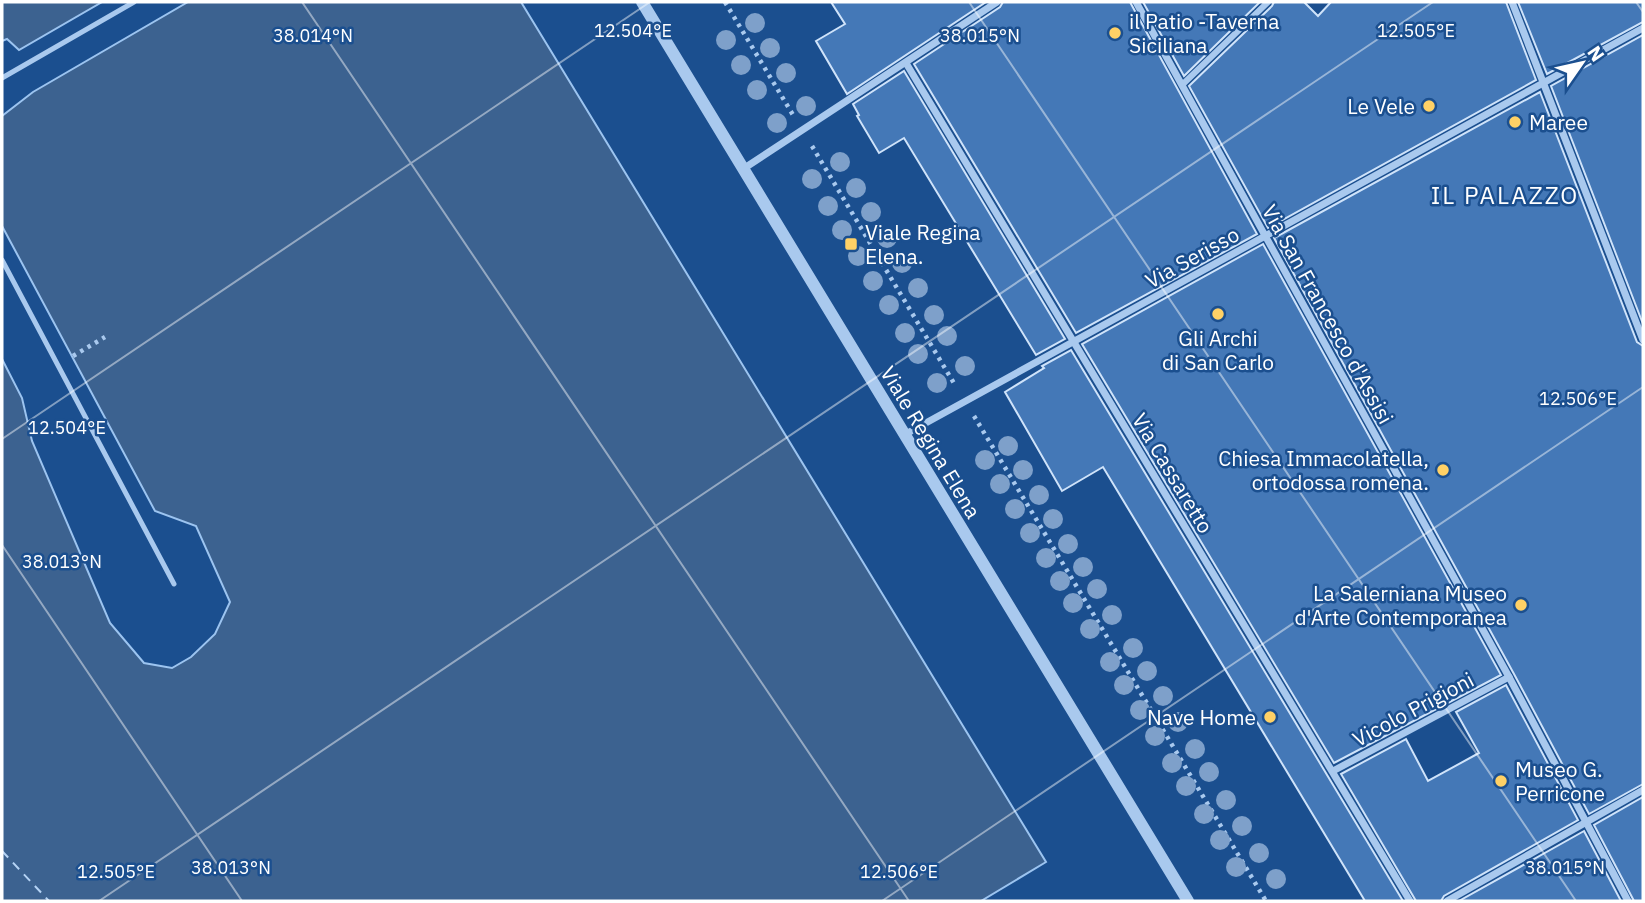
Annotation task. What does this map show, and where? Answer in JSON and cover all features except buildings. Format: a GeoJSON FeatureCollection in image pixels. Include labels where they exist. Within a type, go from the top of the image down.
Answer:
{"type":"FeatureCollection","features":[{"type":"Feature","properties":{"kind":"street","name":"Viale Regina Elena"},"geometry":{"type":"LineString","coordinates":[[642,2],[1188,901]]}},
{"type":"Feature","properties":{"kind":"street"},"geometry":{"type":"LineString","coordinates":[[743,169],[997,2]]}},
{"type":"Feature","properties":{"kind":"street","name":"Via San Francesco d'Assisi"},"geometry":{"type":"LineString","coordinates":[[1136,2],[1508,677],[1628,901]]}},
{"type":"Feature","properties":{"kind":"street"},"geometry":{"type":"LineString","coordinates":[[1182,85],[1268,2]]}},
{"type":"Feature","properties":{"kind":"street"},"geometry":{"type":"LineString","coordinates":[[1512,2],[1643,340]]}},
{"type":"Feature","properties":{"kind":"street","name":"Via Serisso"},"geometry":{"type":"LineString","coordinates":[[904,435],[1643,28]]}},
{"type":"Feature","properties":{"kind":"street","name":"Via Cassaretto"},"geometry":{"type":"LineString","coordinates":[[906,63],[1410,901]]}},
{"type":"Feature","properties":{"kind":"street","name":"Vicolo Prigioni"},"geometry":{"type":"LineString","coordinates":[[1333,771],[1508,677]]}},
{"type":"Feature","properties":{"kind":"street"},"geometry":{"type":"LineString","coordinates":[[1447,901],[1643,790]]}},
{"type":"Feature","properties":{"kind":"lane"},"geometry":{"type":"LineString","coordinates":[[2,78],[134,2]]}},
{"type":"Feature","properties":{"kind":"lane"},"geometry":{"type":"LineString","coordinates":[[2,260],[174,584]]}},
{"type":"Feature","properties":{"kind":"path"},"geometry":{"type":"LineString","coordinates":[[725,2],[1266,901]]}},
{"type":"Feature","properties":{"kind":"path"},"geometry":{"type":"LineString","coordinates":[[71,357],[105,337]]}},
{"type":"Feature","properties":{"kind":"water"},"geometry":{"type":"Polygon","coordinates":[[[2,2],[102,2],[19,50],[7,39],[2,41],[2,2]]]}},
{"type":"Feature","properties":{"kind":"water"},"geometry":{"type":"Polygon","coordinates":[[[188,2],[521,2],[1046,862],[981,901],[2,901],[2,359],[22,398],[32,441],[110,623],[144,663],[172,668],[191,657],[215,634],[230,602],[196,526],[155,511],[2,226],[2,116],[33,92],[188,2]]]}},
{"type":"Feature","properties":{"kind":"ferry route"},"geometry":{"type":"LineString","coordinates":[[2,851],[49,901]]}},
{"type":"Feature","properties":{"kind":"place","name":"il Patio -Taverna Siciliana"},"geometry":{"type":"Point","coordinates":[1115,33]}},
{"type":"Feature","properties":{"kind":"place","name":"Le Vele"},"geometry":{"type":"Point","coordinates":[1429,106]}},
{"type":"Feature","properties":{"kind":"place","name":"Maree"},"geometry":{"type":"Point","coordinates":[1515,122]}},
{"type":"Feature","properties":{"kind":"place","name":"Viale Regina Elena."},"geometry":{"type":"Point","coordinates":[851,244]}},
{"type":"Feature","properties":{"kind":"place","name":"Gli Archi di San Carlo"},"geometry":{"type":"Point","coordinates":[1218,314]}},
{"type":"Feature","properties":{"kind":"place","name":"Chiesa Immacolatella, ortodossa romena."},"geometry":{"type":"Point","coordinates":[1443,470]}},
{"type":"Feature","properties":{"kind":"place","name":"La Salerniana Museo d'Arte Contemporanea"},"geometry":{"type":"Point","coordinates":[1521,605]}},
{"type":"Feature","properties":{"kind":"place","name":"Nave Home"},"geometry":{"type":"Point","coordinates":[1270,717]}},
{"type":"Feature","properties":{"kind":"place","name":"Museo G. Perricone"},"geometry":{"type":"Point","coordinates":[1501,781]}},
{"type":"Feature","properties":{"kind":"district","name":"IL PALAZZO"},"geometry":{"type":"Point","coordinates":[1505,195]}}]}
